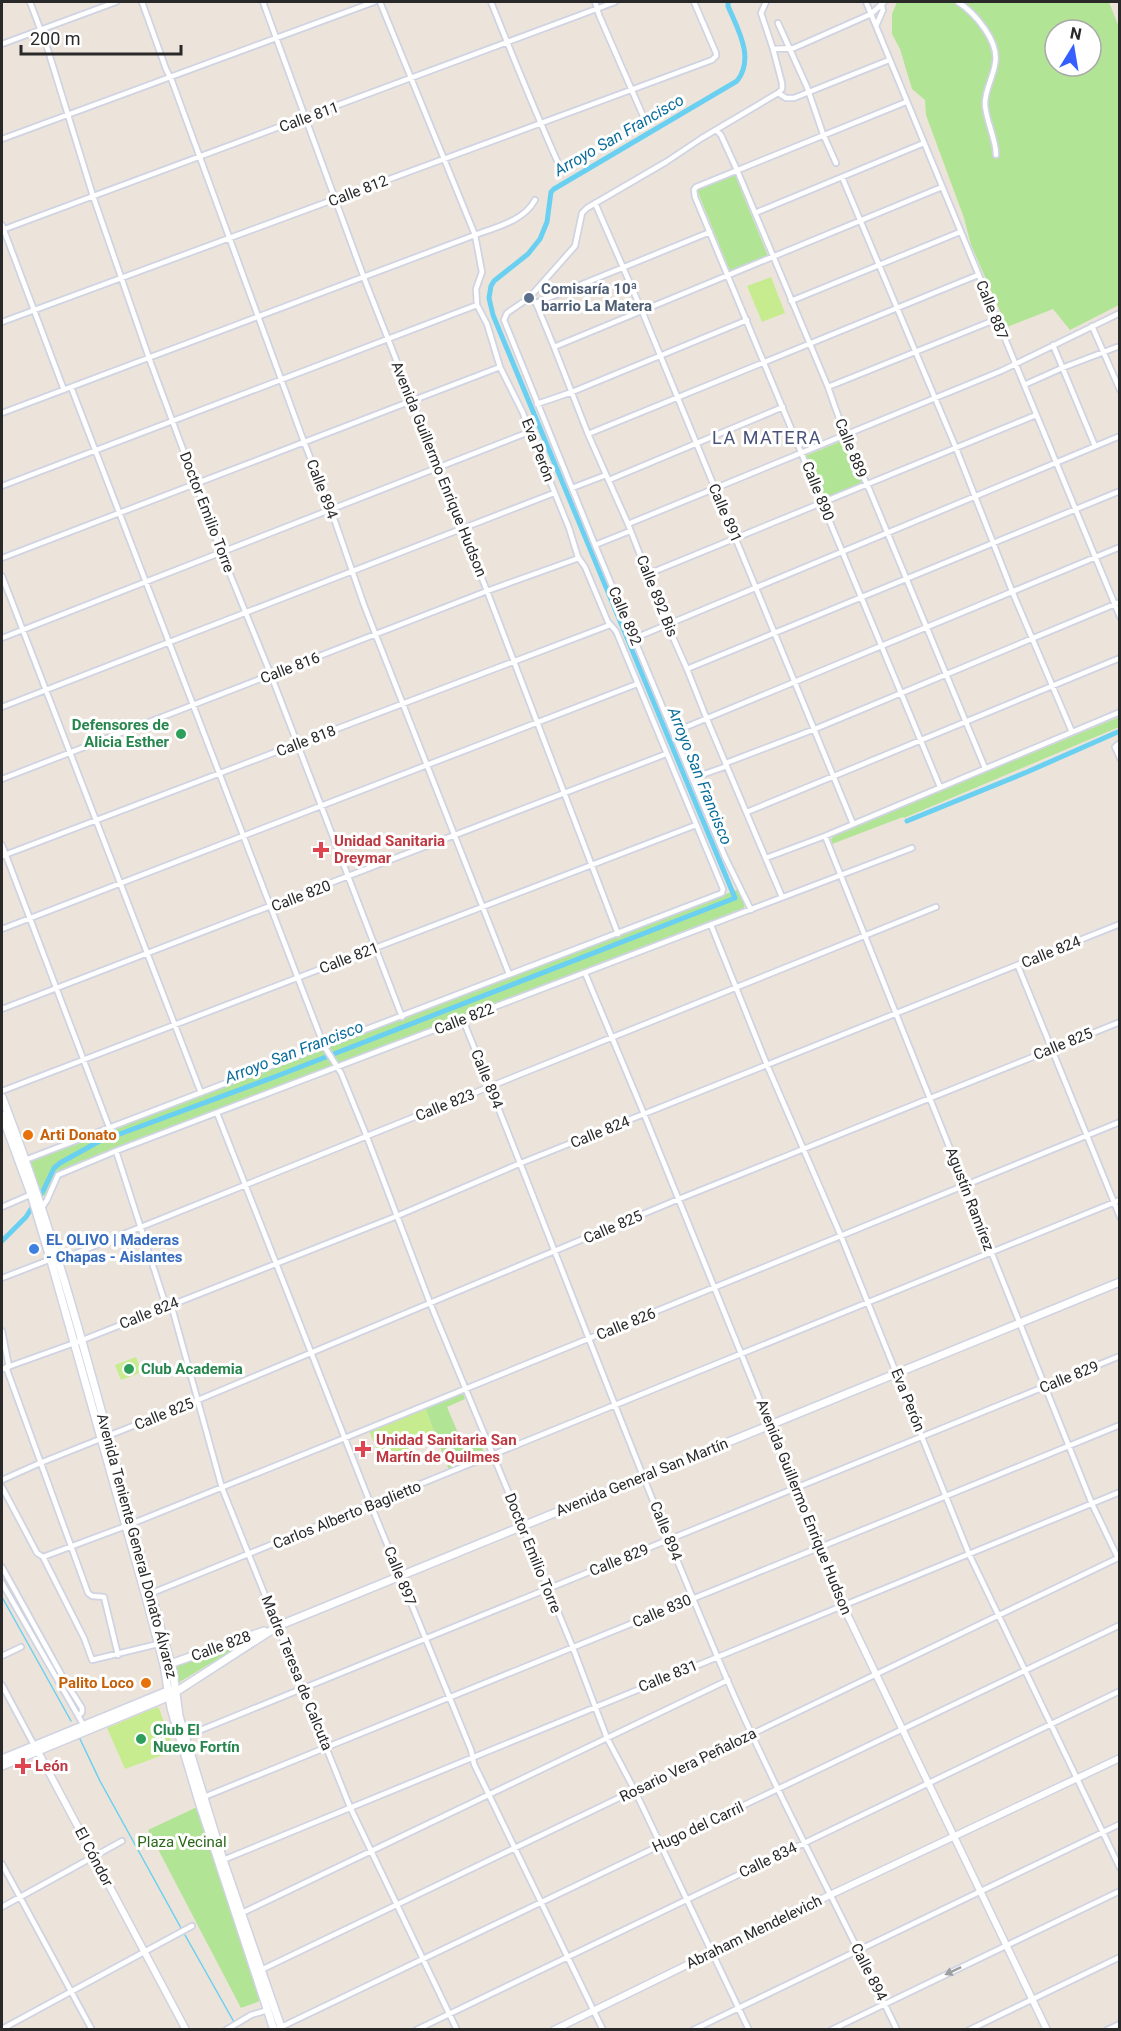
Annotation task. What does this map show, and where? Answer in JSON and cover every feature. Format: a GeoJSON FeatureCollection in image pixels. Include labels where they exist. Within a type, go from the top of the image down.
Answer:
{"type":"FeatureCollection","features":[{"type":"Feature","properties":{"kind":"main road","name":"Avenida Teniente General Donato Álvarez"},"geometry":{"type":"LineString","coordinates":[[2,1097],[22,1161]]}},
{"type":"Feature","properties":{"kind":"main road","name":"Avenida Teniente General Donato Álvarez"},"geometry":{"type":"LineString","coordinates":[[2,1115],[40,1211],[129,1525],[158,1644],[168,1665]]}},
{"type":"Feature","properties":{"kind":"main road","name":"Avenida General San Martín"},"geometry":{"type":"LineString","coordinates":[[2,1766],[36,1748],[170,1692],[278,1626],[1119,1282]]}},
{"type":"Feature","properties":{"kind":"main road","name":"Avenida Teniente General Donato Álvarez"},"geometry":{"type":"LineString","coordinates":[[129,1525],[152,1593],[168,1665],[170,1692],[220,1861],[278,2029]]}},
{"type":"Feature","properties":{"kind":"main road","name":"Calle 828"},"geometry":{"type":"LineString","coordinates":[[168,1665],[278,1626]]}},
{"type":"Feature","properties":{"kind":"main road","name":"Avenida Teniente General Donato Álvarez"},"geometry":{"type":"LineString","coordinates":[[170,1692],[186,1736],[220,1861],[242,1913],[268,2010],[278,2029]]}},
{"type":"Feature","properties":{"kind":"main road","name":"Avenida General San Martín"},"geometry":{"type":"LineString","coordinates":[[2,1759],[36,1748]]}},
{"type":"Feature","properties":{"kind":"street","name":"Doctor Emilio Torre"},"geometry":{"type":"LineString","coordinates":[[30,2],[121,279],[172,421],[402,1017]]}},
{"type":"Feature","properties":{"kind":"street"},"geometry":{"type":"LineString","coordinates":[[2,44],[116,2]]}},
{"type":"Feature","properties":{"kind":"street","name":"Calle 894"},"geometry":{"type":"LineString","coordinates":[[142,2],[402,703],[509,974]]}},
{"type":"Feature","properties":{"kind":"street","name":"Avenida Guillermo Enrique Hudson"},"geometry":{"type":"LineString","coordinates":[[263,2],[364,278],[618,934]]}},
{"type":"Feature","properties":{"kind":"street"},"geometry":{"type":"LineString","coordinates":[[2,139],[374,2]]}},
{"type":"Feature","properties":{"kind":"street"},"geometry":{"type":"LineString","coordinates":[[2,486],[477,305],[476,293],[482,272],[475,235],[380,2]]}},
{"type":"Feature","properties":{"kind":"street"},"geometry":{"type":"LineString","coordinates":[[491,2],[559,165]]}},
{"type":"Feature","properties":{"kind":"street"},"geometry":{"type":"LineString","coordinates":[[595,2],[644,118]]}},
{"type":"Feature","properties":{"kind":"street","name":"Calle 811"},"geometry":{"type":"LineString","coordinates":[[2,228],[199,158],[615,2]]}},
{"type":"Feature","properties":{"kind":"street","name":"Calle 812"},"geometry":{"type":"LineString","coordinates":[[2,322],[714,58],[716,53],[694,2]]}},
{"type":"Feature","properties":{"kind":"street","name":"Calle 887"},"geometry":{"type":"LineString","coordinates":[[866,2],[1094,558],[1117,603],[1119,617]]}},
{"type":"Feature","properties":{"kind":"street"},"geometry":{"type":"LineString","coordinates":[[773,49],[791,49],[871,14],[882,2]]}},
{"type":"Feature","properties":{"kind":"street"},"geometry":{"type":"LineString","coordinates":[[876,26],[883,10],[882,2]]}},
{"type":"Feature","properties":{"kind":"street"},"geometry":{"type":"LineString","coordinates":[[958,2],[968,8],[979,20],[994,49],[995,65],[986,88],[985,106],[996,155]]}},
{"type":"Feature","properties":{"kind":"street"},"geometry":{"type":"LineString","coordinates":[[710,232],[536,303],[529,298],[575,246],[582,213],[778,93],[782,88],[773,49],[762,18],[765,3]]}},
{"type":"Feature","properties":{"kind":"street"},"geometry":{"type":"LineString","coordinates":[[778,23],[809,92],[823,134],[836,163]]}},
{"type":"Feature","properties":{"kind":"street"},"geometry":{"type":"LineString","coordinates":[[778,93],[789,99],[888,60]]}},
{"type":"Feature","properties":{"kind":"street"},"geometry":{"type":"LineString","coordinates":[[737,170],[906,102]]}},
{"type":"Feature","properties":{"kind":"street","name":"Calle 889"},"geometry":{"type":"LineString","coordinates":[[716,130],[721,135],[737,170],[828,387],[845,436],[985,768]]}},
{"type":"Feature","properties":{"kind":"street"},"geometry":{"type":"LineString","coordinates":[[754,213],[924,143]]}},
{"type":"Feature","properties":{"kind":"street","name":"Calle 890"},"geometry":{"type":"LineString","coordinates":[[737,170],[696,187],[694,194],[940,787]]}},
{"type":"Feature","properties":{"kind":"street"},"geometry":{"type":"LineString","coordinates":[[842,177],[1072,732]]}},
{"type":"Feature","properties":{"kind":"street"},"geometry":{"type":"LineString","coordinates":[[554,347],[942,187]]}},
{"type":"Feature","properties":{"kind":"street"},"geometry":{"type":"LineString","coordinates":[[2,413],[475,235],[520,217],[532,207],[535,201]]}},
{"type":"Feature","properties":{"kind":"street","name":"Calle 891"},"geometry":{"type":"LineString","coordinates":[[595,203],[642,311],[853,824]]}},
{"type":"Feature","properties":{"kind":"street"},"geometry":{"type":"LineString","coordinates":[[2,228],[64,390]]}},
{"type":"Feature","properties":{"kind":"street"},"geometry":{"type":"LineString","coordinates":[[791,301],[960,232]]}},
{"type":"Feature","properties":{"kind":"street"},"geometry":{"type":"LineString","coordinates":[[588,434],[978,275]]}},
{"type":"Feature","properties":{"kind":"street","name":"Calle 892"},"geometry":{"type":"LineString","coordinates":[[529,298],[507,314],[504,320],[595,545],[728,862],[751,910]]}},
{"type":"Feature","properties":{"kind":"street","name":"Calle 892 Bis"},"geometry":{"type":"LineString","coordinates":[[536,303],[705,717],[782,897]]}},
{"type":"Feature","properties":{"kind":"street","name":"Eva Perón"},"geometry":{"type":"LineString","coordinates":[[477,305],[488,327],[500,367],[523,413],[579,558],[610,625],[616,631],[723,890],[722,893]]}},
{"type":"Feature","properties":{"kind":"street"},"geometry":{"type":"LineString","coordinates":[[627,524],[845,436],[1014,364],[1119,313]]}},
{"type":"Feature","properties":{"kind":"street"},"geometry":{"type":"LineString","coordinates":[[828,387],[996,319]]}},
{"type":"Feature","properties":{"kind":"street"},"geometry":{"type":"LineString","coordinates":[[537,404],[572,392],[747,320]]}},
{"type":"Feature","properties":{"kind":"street"},"geometry":{"type":"LineString","coordinates":[[1092,326],[1119,390]]}},
{"type":"Feature","properties":{"kind":"street"},"geometry":{"type":"LineString","coordinates":[[1053,345],[1095,446]]}},
{"type":"Feature","properties":{"kind":"street"},"geometry":{"type":"LineString","coordinates":[[1024,385],[1117,347]]}},
{"type":"Feature","properties":{"kind":"street"},"geometry":{"type":"LineString","coordinates":[[2,558],[500,367]]}},
{"type":"Feature","properties":{"kind":"street","name":"Doctor Emilio Torre"},"geometry":{"type":"LineString","coordinates":[[71,387],[324,1046],[338,1067],[367,1137],[430,1303],[573,1648],[607,1738],[749,2030]]}},
{"type":"Feature","properties":{"kind":"street"},"geometry":{"type":"LineString","coordinates":[[572,488],[696,443],[783,407]]}},
{"type":"Feature","properties":{"kind":"street"},"geometry":{"type":"LineString","coordinates":[[648,574],[1036,415]]}},
{"type":"Feature","properties":{"kind":"street"},"geometry":{"type":"LineString","coordinates":[[2,638],[529,432]]}},
{"type":"Feature","properties":{"kind":"street"},"geometry":{"type":"LineString","coordinates":[[635,638],[1119,436]]}},
{"type":"Feature","properties":{"kind":"street"},"geometry":{"type":"LineString","coordinates":[[687,669],[1119,491]]}},
{"type":"Feature","properties":{"kind":"street"},"geometry":{"type":"LineString","coordinates":[[2,707],[554,493]]}},
{"type":"Feature","properties":{"kind":"street"},"geometry":{"type":"LineString","coordinates":[[595,545],[630,531]]}},
{"type":"Feature","properties":{"kind":"street"},"geometry":{"type":"LineString","coordinates":[[674,732],[705,717],[1119,547]]}},
{"type":"Feature","properties":{"kind":"street","name":"Calle 816"},"geometry":{"type":"LineString","coordinates":[[2,779],[487,591],[579,558]]}},
{"type":"Feature","properties":{"kind":"street"},"geometry":{"type":"LineString","coordinates":[[2,576],[201,1093]]}},
{"type":"Feature","properties":{"kind":"street"},"geometry":{"type":"LineString","coordinates":[[693,778],[1117,603]]}},
{"type":"Feature","properties":{"kind":"street","name":"Calle 818"},"geometry":{"type":"LineString","coordinates":[[3,856],[610,625]]}},
{"type":"Feature","properties":{"kind":"street"},"geometry":{"type":"LineString","coordinates":[[747,812],[1119,658]]}},
{"type":"Feature","properties":{"kind":"street"},"geometry":{"type":"LineString","coordinates":[[2,929],[637,684]]}},
{"type":"Feature","properties":{"kind":"street"},"geometry":{"type":"LineString","coordinates":[[766,858],[825,836],[1119,712]]}},
{"type":"Feature","properties":{"kind":"street"},"geometry":{"type":"LineString","coordinates":[[1119,743],[1115,747],[1119,758]]}},
{"type":"Feature","properties":{"kind":"street","name":"Calle 820"},"geometry":{"type":"LineString","coordinates":[[2,1009],[271,908],[666,754]]}},
{"type":"Feature","properties":{"kind":"street","name":"Calle 821"},"geometry":{"type":"LineString","coordinates":[[2,1091],[696,825]]}},
{"type":"Feature","properties":{"kind":"street","name":"Agustín Ramírez"},"geometry":{"type":"LineString","coordinates":[[825,836],[1092,1504],[1119,1559]]}},
{"type":"Feature","properties":{"kind":"street"},"geometry":{"type":"LineString","coordinates":[[2,845],[3,856],[109,1127]]}},
{"type":"Feature","properties":{"kind":"street","name":"Calle 822"},"geometry":{"type":"LineString","coordinates":[[40,1211],[58,1175],[912,849]]}},
{"type":"Feature","properties":{"kind":"street","name":"Calle 822"},"geometry":{"type":"LineString","coordinates":[[22,1161],[722,893]]}},
{"type":"Feature","properties":{"kind":"street","name":"Calle 823"},"geometry":{"type":"LineString","coordinates":[[2,1278],[245,1186],[936,907]]}},
{"type":"Feature","properties":{"kind":"street","name":"Calle 824"},"geometry":{"type":"LineString","coordinates":[[6,1368],[397,1216],[521,1163],[1119,924]]}},
{"type":"Feature","properties":{"kind":"street","name":"Eva Perón"},"geometry":{"type":"LineString","coordinates":[[711,925],[767,1065],[842,1236],[969,1554],[1119,1868]]}},
{"type":"Feature","properties":{"kind":"street"},"geometry":{"type":"LineString","coordinates":[[1018,966],[1119,1217]]}},
{"type":"Feature","properties":{"kind":"street","name":"Avenida Guillermo Enrique Hudson"},"geometry":{"type":"LineString","coordinates":[[585,974],[679,1199],[843,1605],[1047,2030]]}},
{"type":"Feature","properties":{"kind":"street","name":"Calle 894"},"geometry":{"type":"LineString","coordinates":[[463,1020],[669,1539],[728,1680],[897,2030]]}},
{"type":"Feature","properties":{"kind":"street","name":"Calle 825"},"geometry":{"type":"LineString","coordinates":[[2,1480],[40,1462],[198,1400],[679,1199],[1119,1022]]}},
{"type":"Feature","properties":{"kind":"street","name":"Calle 897"},"geometry":{"type":"LineString","coordinates":[[217,1113],[370,1505],[471,1750],[472,1758],[603,2030]]}},
{"type":"Feature","properties":{"kind":"street","name":"Calle 826"},"geometry":{"type":"LineString","coordinates":[[43,1557],[129,1525],[590,1339],[1119,1122]]}},
{"type":"Feature","properties":{"kind":"street","name":"Madre Teresa de Calcuta"},"geometry":{"type":"LineString","coordinates":[[116,1151],[198,1400],[222,1487],[350,1807],[457,2030]]}},
{"type":"Feature","properties":{"kind":"street"},"geometry":{"type":"LineString","coordinates":[[2,1207],[34,1192]]}},
{"type":"Feature","properties":{"kind":"street","name":"Carlos Alberto Baglietto"},"geometry":{"type":"LineString","coordinates":[[152,1593],[1119,1200]]}},
{"type":"Feature","properties":{"kind":"street"},"geometry":{"type":"LineString","coordinates":[[2,1331],[6,1368],[88,1593],[92,1596],[104,1597],[118,1655]]}},
{"type":"Feature","properties":{"kind":"street","name":"Calle 829"},"geometry":{"type":"LineString","coordinates":[[186,1736],[1119,1356]]}},
{"type":"Feature","properties":{"kind":"street","name":"Calle 830"},"geometry":{"type":"LineString","coordinates":[[204,1797],[1119,1425]]}},
{"type":"Feature","properties":{"kind":"street"},"geometry":{"type":"LineString","coordinates":[[2,1487],[37,1553],[43,1557],[84,1638],[91,1658],[94,1661],[158,1644]]}},
{"type":"Feature","properties":{"kind":"street","name":"Calle 831"},"geometry":{"type":"LineString","coordinates":[[220,1861],[1119,1492]]}},
{"type":"Feature","properties":{"kind":"street","name":"Rosario Vera Peñaloza"},"geometry":{"type":"LineString","coordinates":[[258,1971],[1119,1559]]}},
{"type":"Feature","properties":{"kind":"street"},"geometry":{"type":"LineString","coordinates":[[2,1567],[82,1708],[79,1716]]}},
{"type":"Feature","properties":{"kind":"street"},"geometry":{"type":"LineString","coordinates":[[2,1583],[85,1727]]}},
{"type":"Feature","properties":{"kind":"street"},"geometry":{"type":"LineString","coordinates":[[26,1627],[33,1624]]}},
{"type":"Feature","properties":{"kind":"street","name":"Hugo del Carril"},"geometry":{"type":"LineString","coordinates":[[278,2029],[1119,1624]]}},
{"type":"Feature","properties":{"kind":"street"},"geometry":{"type":"LineString","coordinates":[[2,1656],[21,1647]]}},
{"type":"Feature","properties":{"kind":"street"},"geometry":{"type":"LineString","coordinates":[[57,1681],[61,1674]]}},
{"type":"Feature","properties":{"kind":"street"},"geometry":{"type":"LineString","coordinates":[[242,1913],[728,1680]]}},
{"type":"Feature","properties":{"kind":"street","name":"El Cóndor"},"geometry":{"type":"LineString","coordinates":[[2,1685],[186,2030]]}},
{"type":"Feature","properties":{"kind":"street","name":"Calle 834"},"geometry":{"type":"LineString","coordinates":[[416,2030],[1119,1690]]}},
{"type":"Feature","properties":{"kind":"street","name":"Abraham Mendelevich"},"geometry":{"type":"LineString","coordinates":[[554,2030],[830,1895],[1119,1758]]}},
{"type":"Feature","properties":{"kind":"street"},"geometry":{"type":"LineString","coordinates":[[693,2030],[1119,1824]]}},
{"type":"Feature","properties":{"kind":"street"},"geometry":{"type":"LineString","coordinates":[[2,1907],[122,1841]]}},
{"type":"Feature","properties":{"kind":"street"},"geometry":{"type":"LineString","coordinates":[[2,1863],[92,2030]]}},
{"type":"Feature","properties":{"kind":"street"},"geometry":{"type":"LineString","coordinates":[[831,2030],[1119,1891]]}},
{"type":"Feature","properties":{"kind":"street"},"geometry":{"type":"LineString","coordinates":[[2,2029],[192,1926]]}},
{"type":"Feature","properties":{"kind":"street"},"geometry":{"type":"LineString","coordinates":[[969,2030],[1119,1957]]}},
{"type":"Feature","properties":{"kind":"street"},"geometry":{"type":"LineString","coordinates":[[226,2030],[250,2015],[268,2010]]}},
{"type":"Feature","properties":{"kind":"street"},"geometry":{"type":"LineString","coordinates":[[1107,2030],[1119,2024]]}},
{"type":"Feature","properties":{"kind":"green space"},"geometry":{"type":"Polygon","coordinates":[[[897,2],[1109,2],[1120,30],[1119,305],[1070,330],[1053,309],[1007,327],[971,245],[964,218],[926,115],[925,100],[912,89],[900,49],[892,34],[892,14],[897,2]]]}},
{"type":"Feature","properties":{"kind":"green space"},"geometry":{"type":"Polygon","coordinates":[[[735,175],[768,256],[730,271],[697,190],[735,175]]]}},
{"type":"Feature","properties":{"kind":"green space"},"geometry":{"type":"Polygon","coordinates":[[[771,277],[785,313],[762,322],[747,286],[771,277]]]}},
{"type":"Feature","properties":{"kind":"green space"},"geometry":{"type":"Polygon","coordinates":[[[844,440],[862,483],[823,500],[805,456],[844,440]]]}},
{"type":"Feature","properties":{"kind":"green space"},"geometry":{"type":"Polygon","coordinates":[[[1119,717],[1119,727],[904,818],[832,844],[831,839],[835,835],[1119,717]]]}},
{"type":"Feature","properties":{"kind":"green space"},"geometry":{"type":"Polygon","coordinates":[[[739,889],[745,905],[743,909],[61,1170],[53,1178],[46,1195],[41,1197],[29,1161],[739,889]]]}},
{"type":"Feature","properties":{"kind":"green space","name":"Club Academia"},"geometry":{"type":"Polygon","coordinates":[[[136,1357],[142,1372],[121,1380],[115,1365],[136,1357]]]}},
{"type":"Feature","properties":{"kind":"green space"},"geometry":{"type":"Polygon","coordinates":[[[463,1393],[465,1399],[447,1407],[465,1446],[479,1441],[485,1455],[449,1470],[425,1408],[463,1393]]]}},
{"type":"Feature","properties":{"kind":"green space"},"geometry":{"type":"Polygon","coordinates":[[[425,1408],[437,1439],[382,1462],[369,1431],[425,1408]]]}},
{"type":"Feature","properties":{"kind":"green space"},"geometry":{"type":"Polygon","coordinates":[[[244,1640],[244,1643],[178,1683],[176,1664],[244,1640]]]}},
{"type":"Feature","properties":{"kind":"green space","name":"Club El Nuevo Fortín"},"geometry":{"type":"Polygon","coordinates":[[[157,1707],[174,1751],[125,1769],[107,1728],[157,1707]]]}},
{"type":"Feature","properties":{"kind":"green space","name":"Plaza Vecinal"},"geometry":{"type":"Polygon","coordinates":[[[197,1807],[260,2001],[241,2008],[148,1830],[197,1807]]]}},
{"type":"Feature","properties":{"kind":"waterway","name":"Arroyo San Francisco"},"geometry":{"type":"LineString","coordinates":[[2,1241],[26,1217],[54,1168],[98,1142],[277,1076],[735,898],[493,315],[489,298],[494,281],[528,254],[540,239],[547,222],[551,192],[554,189],[737,81],[745,63],[745,53],[728,2]]}},
{"type":"Feature","properties":{"kind":"waterway"},"geometry":{"type":"LineString","coordinates":[[907,821],[1120,731]]}},
{"type":"Feature","properties":{"kind":"waterway"},"geometry":{"type":"LineString","coordinates":[[2,1597],[71,1721]]}},
{"type":"Feature","properties":{"kind":"waterway"},"geometry":{"type":"LineString","coordinates":[[80,1739],[100,1781],[181,1928]]}},
{"type":"Feature","properties":{"kind":"waterway"},"geometry":{"type":"LineString","coordinates":[[185,1935],[234,2022]]}},
{"type":"Feature","properties":{"kind":"place","name":"Comisaría 10ª barrio La Matera"},"geometry":{"type":"Point","coordinates":[529,298]}},
{"type":"Feature","properties":{"kind":"place","name":"Defensores de Alicia Esther"},"geometry":{"type":"Point","coordinates":[181,734]}},
{"type":"Feature","properties":{"kind":"place","name":"Unidad Sanitaria Dreymar"},"geometry":{"type":"Point","coordinates":[321,850]}},
{"type":"Feature","properties":{"kind":"place","name":"Arti Donato"},"geometry":{"type":"Point","coordinates":[28,1135]}},
{"type":"Feature","properties":{"kind":"place","name":"EL OLIVO | Maderas - Chapas - Aislantes"},"geometry":{"type":"Point","coordinates":[34,1249]}},
{"type":"Feature","properties":{"kind":"place","name":"Club Academia"},"geometry":{"type":"Point","coordinates":[129,1369]}},
{"type":"Feature","properties":{"kind":"place","name":"Unidad Sanitaria San Martín de Quilmes"},"geometry":{"type":"Point","coordinates":[363,1449]}},
{"type":"Feature","properties":{"kind":"place","name":"Palito Loco"},"geometry":{"type":"Point","coordinates":[146,1683]}},
{"type":"Feature","properties":{"kind":"place","name":"Club El Nuevo Fortín"},"geometry":{"type":"Point","coordinates":[141,1739]}},
{"type":"Feature","properties":{"kind":"place","name":"León"},"geometry":{"type":"Point","coordinates":[23,1766]}},
{"type":"Feature","properties":{"kind":"district","name":"LA MATERA"},"geometry":{"type":"Point","coordinates":[767,437]}}]}
